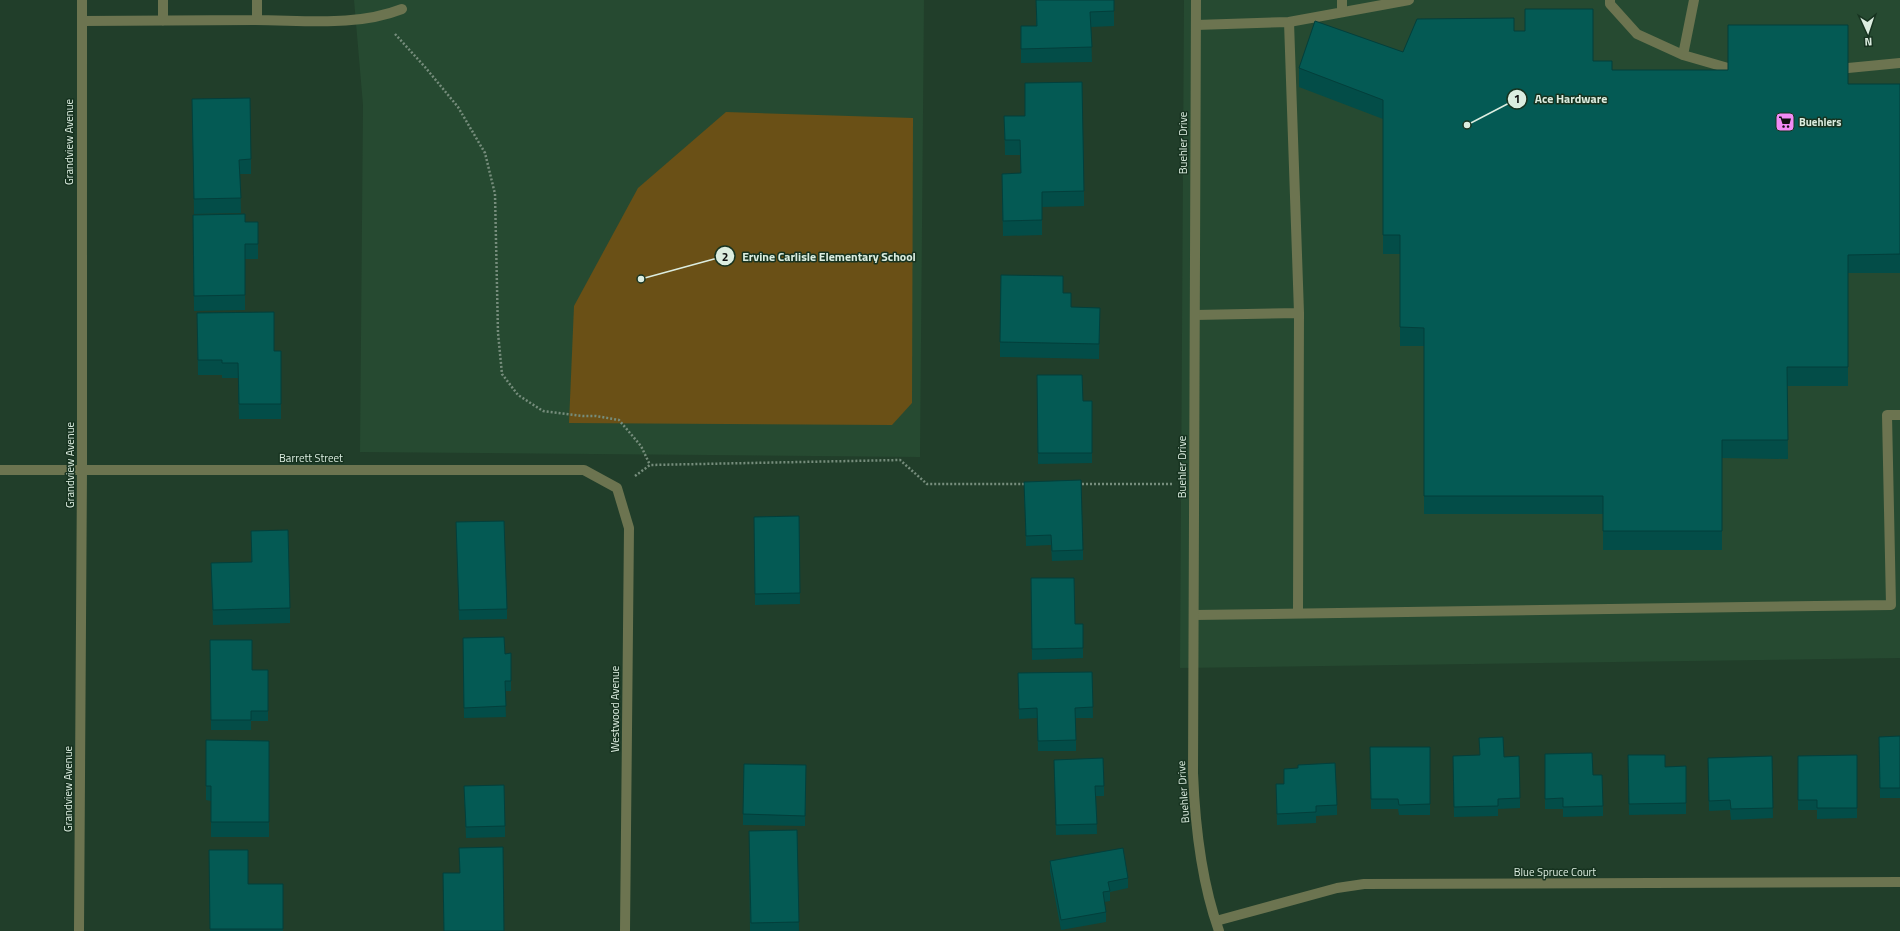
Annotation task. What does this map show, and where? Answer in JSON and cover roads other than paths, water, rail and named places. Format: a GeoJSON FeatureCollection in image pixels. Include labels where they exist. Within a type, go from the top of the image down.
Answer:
{"type":"FeatureCollection","features":[{"type":"Feature","properties":{"kind":"street","name":"Grandview Avenue"},"geometry":{"type":"LineString","coordinates":[[79,931],[82,470],[82,0]]}},
{"type":"Feature","properties":{"kind":"street"},"geometry":{"type":"LineString","coordinates":[[163,0],[163,21]]}},
{"type":"Feature","properties":{"kind":"street"},"geometry":{"type":"LineString","coordinates":[[257,0],[257,20]]}},
{"type":"Feature","properties":{"kind":"street","name":"Buehler Drive"},"geometry":{"type":"LineString","coordinates":[[1196,0],[1193,772],[1194,800],[1200,854],[1219,931]]}},
{"type":"Feature","properties":{"kind":"street"},"geometry":{"type":"LineString","coordinates":[[1342,0],[1342,12]]}},
{"type":"Feature","properties":{"kind":"street"},"geometry":{"type":"LineString","coordinates":[[1196,25],[1289,22],[1409,0]]}},
{"type":"Feature","properties":{"kind":"street"},"geometry":{"type":"LineString","coordinates":[[1610,0],[1610,4],[1637,34],[1683,55],[1728,68]]}},
{"type":"Feature","properties":{"kind":"street"},"geometry":{"type":"LineString","coordinates":[[1683,55],[1694,0]]}},
{"type":"Feature","properties":{"kind":"street"},"geometry":{"type":"LineString","coordinates":[[82,21],[257,20],[331,22],[388,15],[402,9]]}},
{"type":"Feature","properties":{"kind":"street"},"geometry":{"type":"LineString","coordinates":[[1289,22],[1299,314],[1298,613]]}},
{"type":"Feature","properties":{"kind":"street"},"geometry":{"type":"LineString","coordinates":[[1848,68],[1900,63]]}},
{"type":"Feature","properties":{"kind":"street"},"geometry":{"type":"LineString","coordinates":[[1195,315],[1299,314]]}},
{"type":"Feature","properties":{"kind":"street"},"geometry":{"type":"LineString","coordinates":[[1194,615],[1891,605],[1887,416],[1900,415]]}},
{"type":"Feature","properties":{"kind":"street","name":"Barrett Street"},"geometry":{"type":"LineString","coordinates":[[0,470],[584,470],[617,488]]}},
{"type":"Feature","properties":{"kind":"street","name":"Westwood Avenue"},"geometry":{"type":"LineString","coordinates":[[617,488],[628,528],[625,931]]}},
{"type":"Feature","properties":{"kind":"street","name":"Blue Spruce Court"},"geometry":{"type":"LineString","coordinates":[[1216,921],[1337,888],[1364,884],[1900,882]]}},
{"type":"Feature","properties":{"kind":"place","name":"Buehlers"},"geometry":{"type":"Point","coordinates":[1785,122]}},
{"type":"Feature","properties":{"kind":"place","name":"Ace Hardware"},"geometry":{"type":"Point","coordinates":[1467,125]}},
{"type":"Feature","properties":{"kind":"place","name":"Ervine Carlisle Elementary School"},"geometry":{"type":"Point","coordinates":[641,279]}}]}
